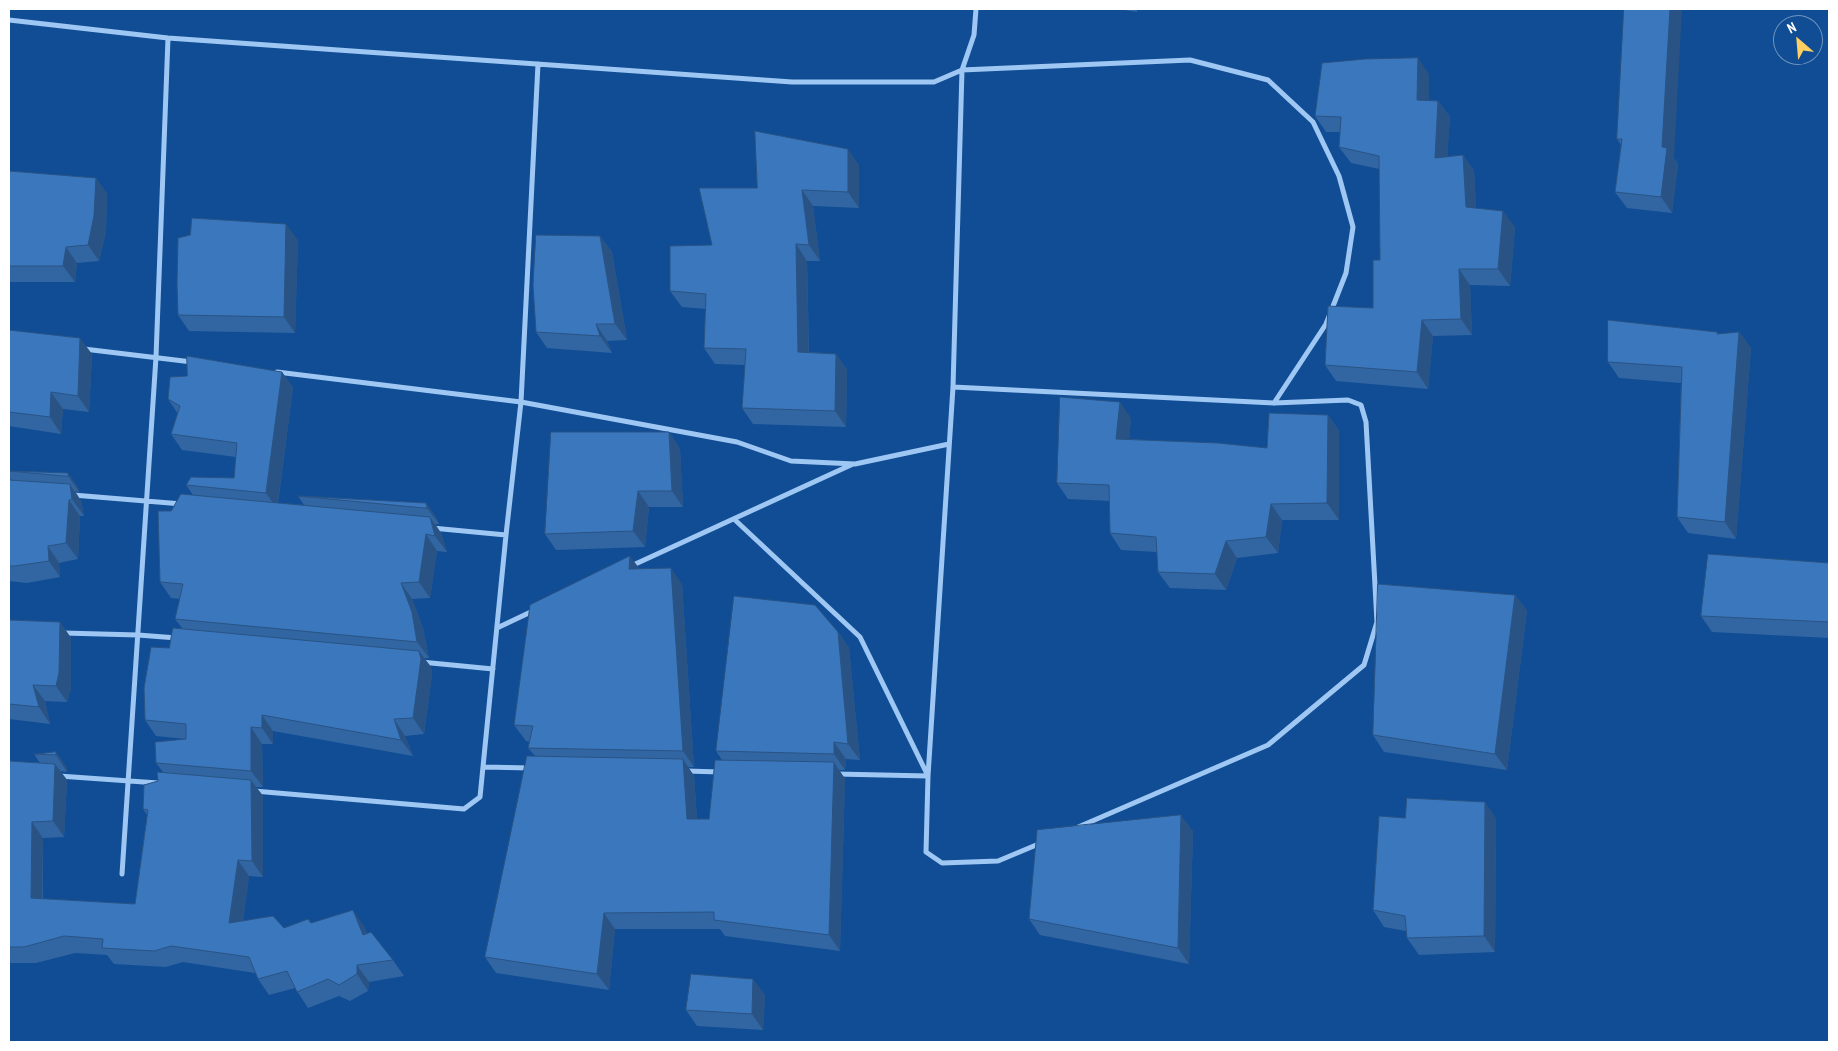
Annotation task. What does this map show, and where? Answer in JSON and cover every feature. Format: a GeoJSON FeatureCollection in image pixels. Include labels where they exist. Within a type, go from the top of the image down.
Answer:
{"type":"FeatureCollection","features":[{"type":"Feature","properties":{"kind":"street"},"geometry":{"type":"LineString","coordinates":[[976,9],[974,35],[962,70],[953,387],[928,776],[926,852],[942,863],[998,861],[1043,842]]}},
{"type":"Feature","properties":{"kind":"street"},"geometry":{"type":"LineString","coordinates":[[9,20],[168,38],[792,82],[934,82],[962,70],[1190,60],[1268,80],[1313,122],[1339,176],[1352,227],[1346,273],[1326,324],[1274,403]]}},
{"type":"Feature","properties":{"kind":"street"},"geometry":{"type":"LineString","coordinates":[[122,874],[156,358],[168,38]]}},
{"type":"Feature","properties":{"kind":"street"},"geometry":{"type":"LineString","coordinates":[[244,790],[464,809],[480,797],[496,628],[521,402],[538,64]]}},
{"type":"Feature","properties":{"kind":"street"},"geometry":{"type":"LineString","coordinates":[[78,348],[196,362]]}},
{"type":"Feature","properties":{"kind":"street"},"geometry":{"type":"LineString","coordinates":[[275,372],[521,402],[737,442],[791,461],[855,464]]}},
{"type":"Feature","properties":{"kind":"street"},"geometry":{"type":"LineString","coordinates":[[953,387],[1274,403],[1348,400],[1361,405],[1366,422],[1377,622],[1364,665],[1268,745],[1070,830]]}},
{"type":"Feature","properties":{"kind":"street"},"geometry":{"type":"LineString","coordinates":[[628,567],[855,464],[949,444]]}},
{"type":"Feature","properties":{"kind":"street"},"geometry":{"type":"LineString","coordinates":[[68,495],[185,505]]}},
{"type":"Feature","properties":{"kind":"street"},"geometry":{"type":"LineString","coordinates":[[734,519],[860,637],[928,776]]}},
{"type":"Feature","properties":{"kind":"street"},"geometry":{"type":"LineString","coordinates":[[428,528],[506,536]]}},
{"type":"Feature","properties":{"kind":"street"},"geometry":{"type":"LineString","coordinates":[[496,628],[540,608]]}},
{"type":"Feature","properties":{"kind":"street"},"geometry":{"type":"LineString","coordinates":[[53,633],[138,635],[186,639]]}},
{"type":"Feature","properties":{"kind":"street"},"geometry":{"type":"LineString","coordinates":[[411,661],[493,669]]}},
{"type":"Feature","properties":{"kind":"street"},"geometry":{"type":"LineString","coordinates":[[484,767],[533,768]]}},
{"type":"Feature","properties":{"kind":"street"},"geometry":{"type":"LineString","coordinates":[[681,771],[731,772]]}},
{"type":"Feature","properties":{"kind":"street"},"geometry":{"type":"LineString","coordinates":[[829,774],[928,776]]}},
{"type":"Feature","properties":{"kind":"street"},"geometry":{"type":"LineString","coordinates":[[53,775],[168,784]]}},
{"type":"Feature","properties":{"kind":"building"},"geometry":{"type":"Polygon","coordinates":[[[1624,9],[1670,9],[1662,147],[1667,148],[1661,197],[1615,192],[1622,139],[1617,139],[1624,9]]]}},
{"type":"Feature","properties":{"kind":"building"},"geometry":{"type":"Polygon","coordinates":[[[1418,58],[1417,100],[1438,101],[1435,158],[1463,155],[1466,207],[1503,211],[1498,269],[1459,269],[1461,319],[1422,320],[1417,372],[1325,365],[1328,306],[1373,308],[1373,260],[1380,260],[1379,156],[1339,147],[1341,117],[1315,116],[1322,63],[1365,59],[1418,58]]]}},
{"type":"Feature","properties":{"kind":"building"},"geometry":{"type":"Polygon","coordinates":[[[755,131],[848,149],[848,192],[802,190],[809,245],[796,244],[798,352],[836,354],[835,411],[742,408],[746,349],[704,348],[706,294],[670,291],[670,246],[712,245],[699,188],[757,188],[755,131]]]}},
{"type":"Feature","properties":{"kind":"building"},"geometry":{"type":"Polygon","coordinates":[[[9,171],[96,178],[94,216],[88,245],[66,247],[63,266],[9,266],[9,171]]]}},
{"type":"Feature","properties":{"kind":"building"},"geometry":{"type":"Polygon","coordinates":[[[192,218],[286,224],[284,317],[178,315],[178,238],[190,235],[192,218]]]}},
{"type":"Feature","properties":{"kind":"building"},"geometry":{"type":"Polygon","coordinates":[[[536,235],[600,236],[615,324],[596,324],[600,336],[536,332],[533,285],[536,235]]]}},
{"type":"Feature","properties":{"kind":"building"},"geometry":{"type":"Polygon","coordinates":[[[1608,320],[1717,332],[1717,334],[1739,332],[1725,522],[1677,517],[1682,367],[1608,362],[1608,320]]]}},
{"type":"Feature","properties":{"kind":"building"},"geometry":{"type":"Polygon","coordinates":[[[9,330],[80,338],[78,396],[51,392],[50,417],[9,412],[9,330]]]}},
{"type":"Feature","properties":{"kind":"building"},"geometry":{"type":"Polygon","coordinates":[[[187,356],[282,372],[266,493],[186,485],[191,477],[234,478],[237,443],[171,434],[180,406],[168,399],[170,377],[187,376],[187,356]]]}},
{"type":"Feature","properties":{"kind":"building"},"geometry":{"type":"Polygon","coordinates":[[[1060,397],[1120,402],[1116,439],[1218,443],[1267,448],[1269,413],[1328,415],[1327,503],[1271,504],[1266,537],[1226,541],[1215,574],[1158,572],[1156,537],[1110,533],[1109,485],[1057,483],[1060,397]]]}},
{"type":"Feature","properties":{"kind":"building"},"geometry":{"type":"Polygon","coordinates":[[[551,432],[669,432],[672,491],[638,491],[633,531],[545,534],[551,432]]]}},
{"type":"Feature","properties":{"kind":"building"},"geometry":{"type":"Polygon","coordinates":[[[9,471],[68,473],[68,476],[9,471]]]}},
{"type":"Feature","properties":{"kind":"building"},"geometry":{"type":"Polygon","coordinates":[[[9,480],[70,484],[72,499],[69,500],[66,543],[48,546],[49,561],[9,566],[9,480]]]}},
{"type":"Feature","properties":{"kind":"building"},"geometry":{"type":"Polygon","coordinates":[[[181,494],[430,517],[435,536],[426,534],[419,582],[401,583],[412,612],[417,642],[175,619],[183,584],[160,582],[158,511],[171,511],[181,494]]]}},
{"type":"Feature","properties":{"kind":"building"},"geometry":{"type":"Polygon","coordinates":[[[298,496],[426,503],[427,508],[298,496]]]}},
{"type":"Feature","properties":{"kind":"building"},"geometry":{"type":"Polygon","coordinates":[[[1708,554],[1829,563],[1829,622],[1701,616],[1708,554]]]}},
{"type":"Feature","properties":{"kind":"building"},"geometry":{"type":"Polygon","coordinates":[[[630,556],[629,569],[671,568],[683,751],[528,748],[533,726],[514,725],[530,605],[630,556]]]}},
{"type":"Feature","properties":{"kind":"building"},"geometry":{"type":"Polygon","coordinates":[[[1378,584],[1515,595],[1495,754],[1373,735],[1378,584]]]}},
{"type":"Feature","properties":{"kind":"building"},"geometry":{"type":"Polygon","coordinates":[[[734,596],[815,605],[838,632],[848,744],[834,742],[834,754],[716,751],[734,596]]]}},
{"type":"Feature","properties":{"kind":"building"},"geometry":{"type":"Polygon","coordinates":[[[9,620],[60,622],[59,673],[56,686],[33,685],[39,707],[9,704],[9,620]]]}},
{"type":"Feature","properties":{"kind":"building"},"geometry":{"type":"Polygon","coordinates":[[[173,628],[419,651],[421,659],[413,718],[394,719],[401,740],[262,715],[262,728],[251,727],[251,771],[156,763],[155,742],[186,739],[186,724],[145,720],[144,688],[151,647],[169,648],[173,628]]]}},
{"type":"Feature","properties":{"kind":"building"},"geometry":{"type":"Polygon","coordinates":[[[56,752],[56,755],[34,754],[37,754],[56,752]]]}},
{"type":"Feature","properties":{"kind":"building"},"geometry":{"type":"Polygon","coordinates":[[[527,756],[683,759],[687,819],[709,819],[715,760],[834,762],[829,935],[714,920],[714,912],[604,913],[597,974],[485,957],[527,756]]]}},
{"type":"Feature","properties":{"kind":"building"},"geometry":{"type":"Polygon","coordinates":[[[9,761],[55,764],[53,821],[32,822],[31,898],[135,904],[148,810],[143,809],[144,785],[158,781],[157,772],[251,780],[252,861],[238,860],[229,923],[273,916],[284,928],[308,919],[311,923],[353,910],[363,935],[371,932],[393,960],[357,965],[357,974],[339,985],[328,979],[297,992],[287,971],[258,979],[249,957],[171,946],[154,951],[102,948],[103,939],[64,936],[24,947],[9,947],[9,761]]]}},
{"type":"Feature","properties":{"kind":"building"},"geometry":{"type":"Polygon","coordinates":[[[1407,798],[1485,802],[1484,936],[1407,938],[1405,916],[1373,910],[1379,816],[1405,818],[1407,798]]]}},
{"type":"Feature","properties":{"kind":"building"},"geometry":{"type":"Polygon","coordinates":[[[1181,815],[1178,948],[1029,919],[1037,830],[1181,815]]]}},
{"type":"Feature","properties":{"kind":"building"},"geometry":{"type":"Polygon","coordinates":[[[691,974],[753,979],[752,1014],[686,1010],[691,974]]]}}]}
